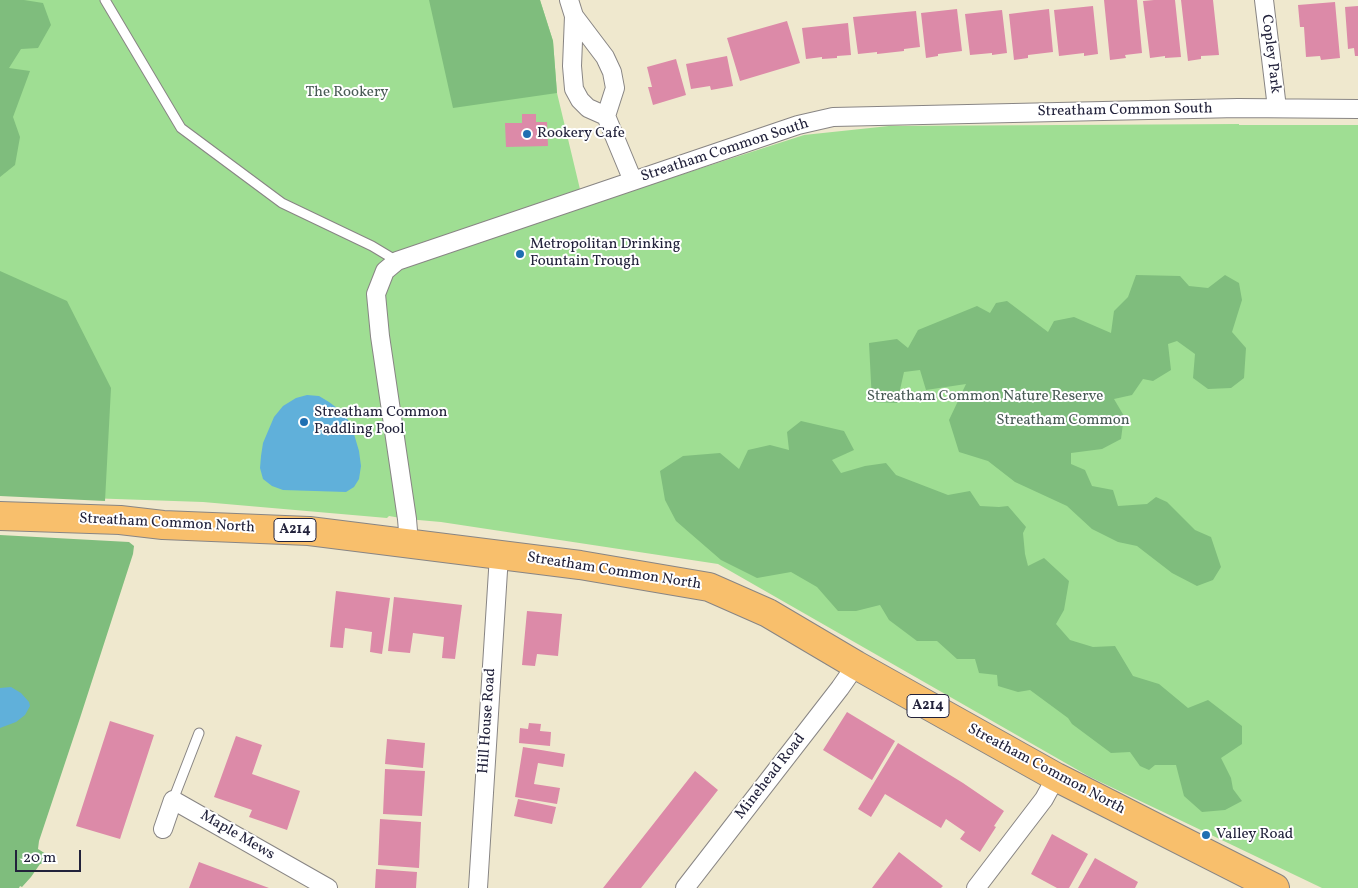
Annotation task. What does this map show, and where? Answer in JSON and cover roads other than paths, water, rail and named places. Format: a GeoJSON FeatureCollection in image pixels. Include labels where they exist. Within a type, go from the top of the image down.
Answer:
{"type":"FeatureCollection","features":[{"type":"Feature","properties":{"kind":"main road","name":"Streatham Common North"},"geometry":{"type":"LineString","coordinates":[[0,516],[120,520],[163,525],[309,531],[580,565],[709,587],[768,613],[856,665],[1056,777],[1275,888]]}},
{"type":"Feature","properties":{"kind":"street","name":"Copley Park"},"geometry":{"type":"LineString","coordinates":[[1264,0],[1277,108]]}},
{"type":"Feature","properties":{"kind":"street"},"geometry":{"type":"LineString","coordinates":[[571,8],[574,89],[580,100],[588,108],[606,116]]}},
{"type":"Feature","properties":{"kind":"street"},"geometry":{"type":"LineString","coordinates":[[571,8],[605,57],[612,72],[615,88],[606,116],[633,181]]}},
{"type":"Feature","properties":{"kind":"street","name":"Streatham Common South"},"geometry":{"type":"LineString","coordinates":[[397,261],[798,126],[833,117],[1238,108],[1358,109]]}},
{"type":"Feature","properties":{"kind":"street"},"geometry":{"type":"LineString","coordinates":[[397,261],[385,272],[376,294],[380,336],[409,543]]}},
{"type":"Feature","properties":{"kind":"street","name":"Hill House Road"},"geometry":{"type":"LineString","coordinates":[[478,888],[499,555]]}},
{"type":"Feature","properties":{"kind":"street","name":"Minehead Road"},"geometry":{"type":"LineString","coordinates":[[685,888],[856,665]]}},
{"type":"Feature","properties":{"kind":"street"},"geometry":{"type":"LineString","coordinates":[[976,888],[1044,799],[1056,777]]}},
{"type":"Feature","properties":{"kind":"street"},"geometry":{"type":"LineString","coordinates":[[163,829],[173,800]]}},
{"type":"Feature","properties":{"kind":"street","name":"Maple Mews"},"geometry":{"type":"LineString","coordinates":[[173,800],[328,888]]}},
{"type":"Feature","properties":{"kind":"lane"},"geometry":{"type":"LineString","coordinates":[[104,0],[181,128],[282,203],[372,246],[397,261]]}},
{"type":"Feature","properties":{"kind":"lane"},"geometry":{"type":"LineString","coordinates":[[173,800],[199,733]]}},
{"type":"Feature","properties":{"kind":"water","name":"Streatham Common Paddling Pool"},"geometry":{"type":"Polygon","coordinates":[[[307,395],[319,396],[329,402],[341,411],[351,424],[359,451],[361,466],[359,479],[354,487],[346,492],[283,490],[272,486],[263,479],[260,468],[263,443],[274,417],[283,406],[296,398],[307,395]]]}},
{"type":"Feature","properties":{"kind":"water"},"geometry":{"type":"Polygon","coordinates":[[[11,687],[21,693],[30,706],[25,715],[16,722],[0,728],[0,688],[11,687]]]}},
{"type":"Feature","properties":{"kind":"place","name":"Rookery Cafe"},"geometry":{"type":"Point","coordinates":[527,134]}},
{"type":"Feature","properties":{"kind":"place","name":"Metropolitan Drinking Fountain Trough"},"geometry":{"type":"Point","coordinates":[520,254]}},
{"type":"Feature","properties":{"kind":"place","name":"Streatham Common Paddling Pool"},"geometry":{"type":"Point","coordinates":[304,422]}},
{"type":"Feature","properties":{"kind":"place","name":"Valley Road"},"geometry":{"type":"Point","coordinates":[1206,835]}},
{"type":"Feature","properties":{"kind":"park label","name":"The Rookery"},"geometry":{"type":"Point","coordinates":[347,93]}},
{"type":"Feature","properties":{"kind":"park label","name":"Streatham Common Nature Reserve"},"geometry":{"type":"Point","coordinates":[985,397]}},
{"type":"Feature","properties":{"kind":"park label","name":"Streatham Common"},"geometry":{"type":"Point","coordinates":[1063,421]}}]}
